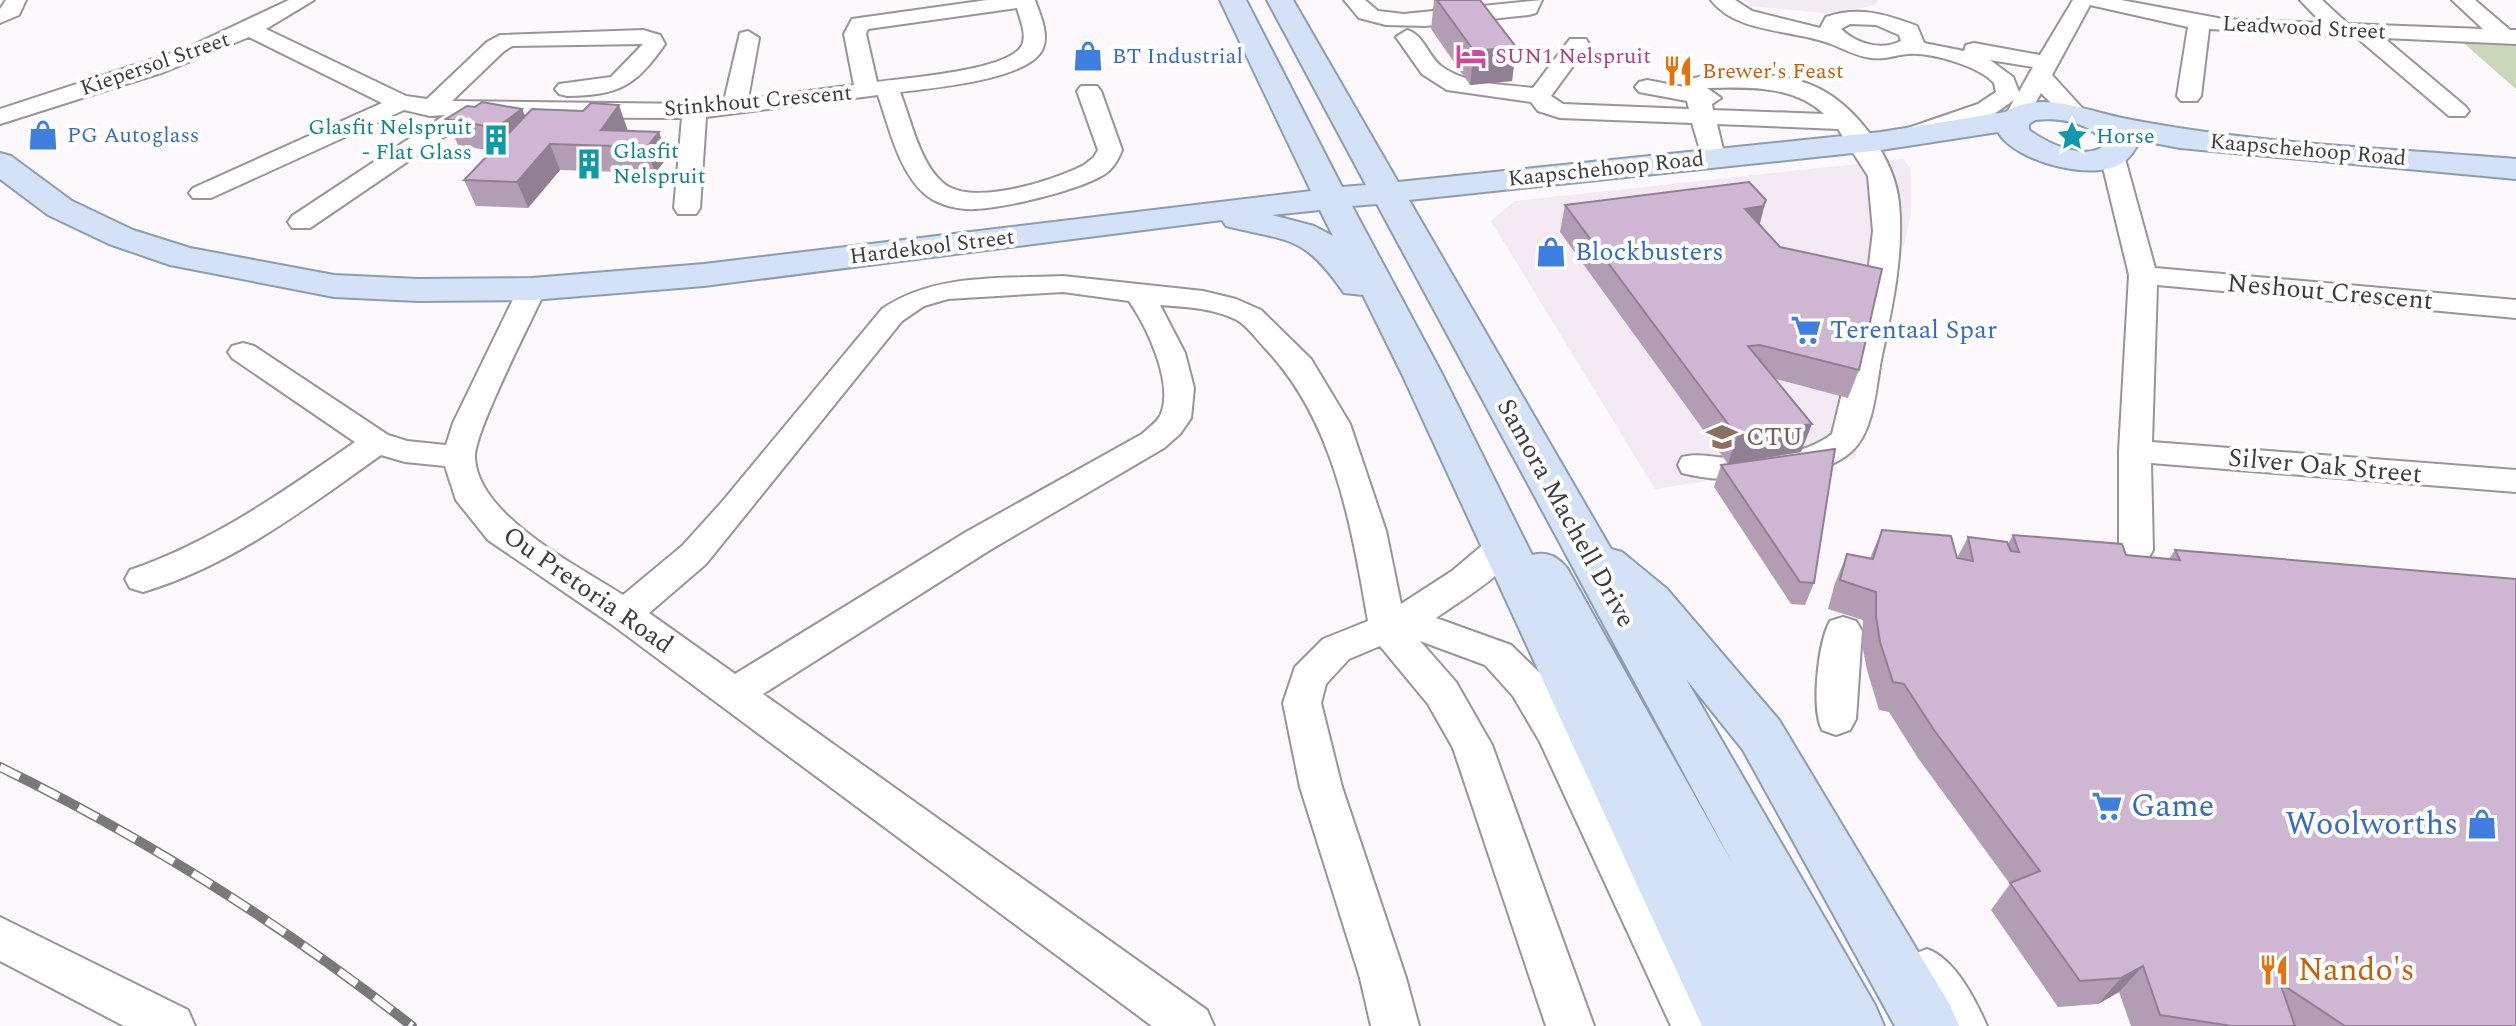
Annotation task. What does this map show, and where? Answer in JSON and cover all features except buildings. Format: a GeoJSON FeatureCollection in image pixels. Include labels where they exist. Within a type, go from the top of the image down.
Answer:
{"type":"FeatureCollection","features":[{"type":"Feature","properties":{"kind":"main road"},"geometry":{"type":"LineString","coordinates":[[1233,0],[1422,374],[1733,1026]]}},
{"type":"Feature","properties":{"kind":"main road","name":"Samora Machell Drive"},"geometry":{"type":"LineString","coordinates":[[1280,0],[1853,1026]]}},
{"type":"Feature","properties":{"kind":"main road"},"geometry":{"type":"LineString","coordinates":[[1303,40],[1382,142],[1407,160],[1485,182]]}},
{"type":"Feature","properties":{"kind":"main road","name":"Kaapschehoop Road"},"geometry":{"type":"LineString","coordinates":[[1331,198],[1713,158],[1864,130],[2015,118],[2041,110],[2180,139],[2516,169]]}},
{"type":"Feature","properties":{"kind":"main road"},"geometry":{"type":"LineString","coordinates":[[2015,118],[2014,133],[2020,140],[2052,154]]}},
{"type":"Feature","properties":{"kind":"main road"},"geometry":{"type":"LineString","coordinates":[[2088,119],[2118,138],[2121,146],[2116,164]]}},
{"type":"Feature","properties":{"kind":"main road","name":"Kaapschehoop Road"},"geometry":{"type":"LineString","coordinates":[[1864,130],[2116,164],[2516,181]]}},
{"type":"Feature","properties":{"kind":"main road"},"geometry":{"type":"LineString","coordinates":[[0,163],[60,208],[121,237],[183,257],[334,286],[418,290],[532,289]]}},
{"type":"Feature","properties":{"kind":"main road"},"geometry":{"type":"LineString","coordinates":[[1440,287],[1438,226],[1452,207],[1467,199],[1546,176]]}},
{"type":"Feature","properties":{"kind":"main road","name":"Hardekool Street"},"geometry":{"type":"LineString","coordinates":[[532,289],[690,277],[1331,198]]}},
{"type":"Feature","properties":{"kind":"main road"},"geometry":{"type":"LineString","coordinates":[[1203,212],[1284,228],[1316,241],[1334,253],[1422,374]]}},
{"type":"Feature","properties":{"kind":"main road"},"geometry":{"type":"LineString","coordinates":[[1498,536],[1532,558],[1551,580],[1790,1026]]}},
{"type":"Feature","properties":{"kind":"main road"},"geometry":{"type":"LineString","coordinates":[[1587,552],[1621,575],[1650,601],[1761,735],[1928,1026]]}},
{"type":"Feature","properties":{"kind":"street"},"geometry":{"type":"LineString","coordinates":[[0,17],[12,11],[16,0]]}},
{"type":"Feature","properties":{"kind":"street","name":"Kiepersol Street"},"geometry":{"type":"LineString","coordinates":[[0,117],[251,30],[304,0]]}},
{"type":"Feature","properties":{"kind":"street"},"geometry":{"type":"LineString","coordinates":[[1354,0],[1361,11],[1372,16],[1401,20],[1529,9],[1532,0]]}},
{"type":"Feature","properties":{"kind":"street"},"geometry":{"type":"LineString","coordinates":[[1721,0],[1745,16],[1836,31],[1856,47],[1880,51],[1906,35],[1977,51],[2040,74],[2047,86],[2088,119]]}},
{"type":"Feature","properties":{"kind":"street"},"geometry":{"type":"LineString","coordinates":[[2015,118],[2083,0]]}},
{"type":"Feature","properties":{"kind":"street","name":"Leadwood Street"},"geometry":{"type":"LineString","coordinates":[[2094,0],[2199,23],[2510,37]]}},
{"type":"Feature","properties":{"kind":"street"},"geometry":{"type":"LineString","coordinates":[[2310,0],[2457,111]]}},
{"type":"Feature","properties":{"kind":"street"},"geometry":{"type":"LineString","coordinates":[[2462,0],[2510,37]]}},
{"type":"Feature","properties":{"kind":"street"},"geometry":{"type":"LineString","coordinates":[[1025,1],[860,24],[855,34],[877,89],[932,188],[940,194],[970,202],[990,201],[1084,175],[1098,168],[1107,159],[1110,150],[1089,91]]}},
{"type":"Feature","properties":{"kind":"street","name":"Stinkhout Crescent"},"geometry":{"type":"LineString","coordinates":[[251,30],[401,103],[430,109],[695,111],[986,72],[1022,59],[1032,49],[1035,36],[1025,1]]}},
{"type":"Feature","properties":{"kind":"street"},"geometry":{"type":"LineString","coordinates":[[1887,4],[1906,35]]}},
{"type":"Feature","properties":{"kind":"street"},"geometry":{"type":"LineString","coordinates":[[1407,37],[1430,69],[1455,85],[1539,96],[1546,106],[1560,111],[1702,107],[1864,130],[1977,113],[2008,94],[2004,77],[1993,69],[1868,17],[1848,17],[1836,31]]}},
{"type":"Feature","properties":{"kind":"street"},"geometry":{"type":"LineString","coordinates":[[2189,96],[2199,23]]}},
{"type":"Feature","properties":{"kind":"street"},"geometry":{"type":"LineString","coordinates":[[430,109],[495,47],[516,38],[643,37],[654,44],[627,79],[610,87],[454,89]]}},
{"type":"Feature","properties":{"kind":"street"},"geometry":{"type":"LineString","coordinates":[[735,107],[748,38]]}},
{"type":"Feature","properties":{"kind":"street"},"geometry":{"type":"LineString","coordinates":[[1539,96],[1578,44]]}},
{"type":"Feature","properties":{"kind":"street"},"geometry":{"type":"LineString","coordinates":[[1957,56],[2040,74]]}},
{"type":"Feature","properties":{"kind":"street"},"geometry":{"type":"LineString","coordinates":[[1694,465],[1710,470],[1746,468],[1815,458],[1843,443],[1852,424],[1858,396],[1880,280],[1887,223],[1887,206],[1880,174],[1864,130],[1794,87],[1707,81],[1695,85],[1713,158]]}},
{"type":"Feature","properties":{"kind":"street"},"geometry":{"type":"LineString","coordinates":[[1647,87],[1702,107]]}},
{"type":"Feature","properties":{"kind":"street"},"geometry":{"type":"LineString","coordinates":[[202,193],[401,103]]}},
{"type":"Feature","properties":{"kind":"street"},"geometry":{"type":"LineString","coordinates":[[301,222],[468,110]]}},
{"type":"Feature","properties":{"kind":"street"},"geometry":{"type":"LineString","coordinates":[[687,208],[695,111]]}},
{"type":"Feature","properties":{"kind":"street"},"geometry":{"type":"LineString","coordinates":[[2376,157],[2452,155],[2516,161]]}},
{"type":"Feature","properties":{"kind":"street"},"geometry":{"type":"LineString","coordinates":[[2116,164],[2143,275],[2135,451],[2136,550]]}},
{"type":"Feature","properties":{"kind":"street","name":"Neshout Crescent"},"geometry":{"type":"LineString","coordinates":[[2143,275],[2516,309]]}},
{"type":"Feature","properties":{"kind":"street"},"geometry":{"type":"LineString","coordinates":[[624,614],[694,555],[892,315],[914,300],[946,291],[1063,284],[1138,294],[1172,295],[1226,305],[1251,316],[1267,329],[1300,366],[1334,424],[1396,626],[1442,693],[1472,745],[1570,1026]]}},
{"type":"Feature","properties":{"kind":"street"},"geometry":{"type":"LineString","coordinates":[[243,352],[377,442],[405,451],[458,457],[469,423],[532,289]]}},
{"type":"Feature","properties":{"kind":"street"},"geometry":{"type":"LineString","coordinates":[[733,694],[978,541],[1153,441],[1175,420],[1181,398],[1175,367],[1149,308],[1138,294]]}},
{"type":"Feature","properties":{"kind":"street"},"geometry":{"type":"LineString","coordinates":[[143,579],[177,569],[224,545],[377,442]]}},
{"type":"Feature","properties":{"kind":"street","name":"Silver Oak Street"},"geometry":{"type":"LineString","coordinates":[[2135,451],[2516,481]]}},
{"type":"Feature","properties":{"kind":"street","name":"Ou Pretoria Road"},"geometry":{"type":"LineString","coordinates":[[458,457],[473,500],[500,531],[624,614],[1190,1026]]}},
{"type":"Feature","properties":{"kind":"street"},"geometry":{"type":"LineString","coordinates":[[1395,1026],[1383,978],[1321,787],[1302,703],[1309,678],[1336,649],[1396,626],[1465,580],[1498,536]]}},
{"type":"Feature","properties":{"kind":"street"},"geometry":{"type":"LineString","coordinates":[[1396,626],[1498,655],[1527,685],[1557,735],[1695,1026]]}},
{"type":"Feature","properties":{"kind":"street"},"geometry":{"type":"LineString","coordinates":[[1836,719],[1843,631]]}},
{"type":"Feature","properties":{"kind":"street"},"geometry":{"type":"LineString","coordinates":[[1761,735],[1793,766],[1818,799],[1963,1026]]}},
{"type":"Feature","properties":{"kind":"street"},"geometry":{"type":"LineString","coordinates":[[0,938],[171,1026]]}},
{"type":"Feature","properties":{"kind":"shaded area"},"geometry":{"type":"Polygon","coordinates":[[[1743,0],[1878,0],[1876,4],[1862,8],[1825,13],[1751,6],[1743,0]]]}},
{"type":"Feature","properties":{"kind":"shaded area"},"geometry":{"type":"Polygon","coordinates":[[[1903,159],[1911,169],[1911,214],[1855,458],[1655,489],[1491,221],[1515,201],[1903,159]]]}},
{"type":"Feature","properties":{"kind":"green space"},"geometry":{"type":"Polygon","coordinates":[[[2459,39],[2516,42],[2516,89],[2459,39]]]}},
{"type":"Feature","properties":{"kind":"railway"},"geometry":{"type":"LineString","coordinates":[[0,767],[108,824],[213,886],[314,953],[412,1026]]}},
{"type":"Feature","properties":{"kind":"place","name":"BT Industrial"},"geometry":{"type":"Point","coordinates":[1088,56]}},
{"type":"Feature","properties":{"kind":"place","name":"SUN1 Nelspruit"},"geometry":{"type":"Point","coordinates":[1471,56]}},
{"type":"Feature","properties":{"kind":"place","name":"Brewer's Feast"},"geometry":{"type":"Point","coordinates":[1678,71]}},
{"type":"Feature","properties":{"kind":"place","name":"PG Autoglass"},"geometry":{"type":"Point","coordinates":[43,135]}},
{"type":"Feature","properties":{"kind":"place","name":"Horse"},"geometry":{"type":"Point","coordinates":[2072,136]}},
{"type":"Feature","properties":{"kind":"place","name":"Glasfit Nelspruit - Flat Glass"},"geometry":{"type":"Point","coordinates":[496,140]}},
{"type":"Feature","properties":{"kind":"place","name":"Glasfit Nelspruit"},"geometry":{"type":"Point","coordinates":[589,164]}},
{"type":"Feature","properties":{"kind":"place","name":"Blockbusters"},"geometry":{"type":"Point","coordinates":[1551,252]}},
{"type":"Feature","properties":{"kind":"place","name":"Terentaal Spar"},"geometry":{"type":"Point","coordinates":[1806,330]}},
{"type":"Feature","properties":{"kind":"place","name":"CTU"},"geometry":{"type":"Point","coordinates":[1722,437]}},
{"type":"Feature","properties":{"kind":"place","name":"Game"},"geometry":{"type":"Point","coordinates":[2107,806]}},
{"type":"Feature","properties":{"kind":"place","name":"Woolworths"},"geometry":{"type":"Point","coordinates":[2482,824]}},
{"type":"Feature","properties":{"kind":"place","name":"Nando's"},"geometry":{"type":"Point","coordinates":[2274,970]}}]}
